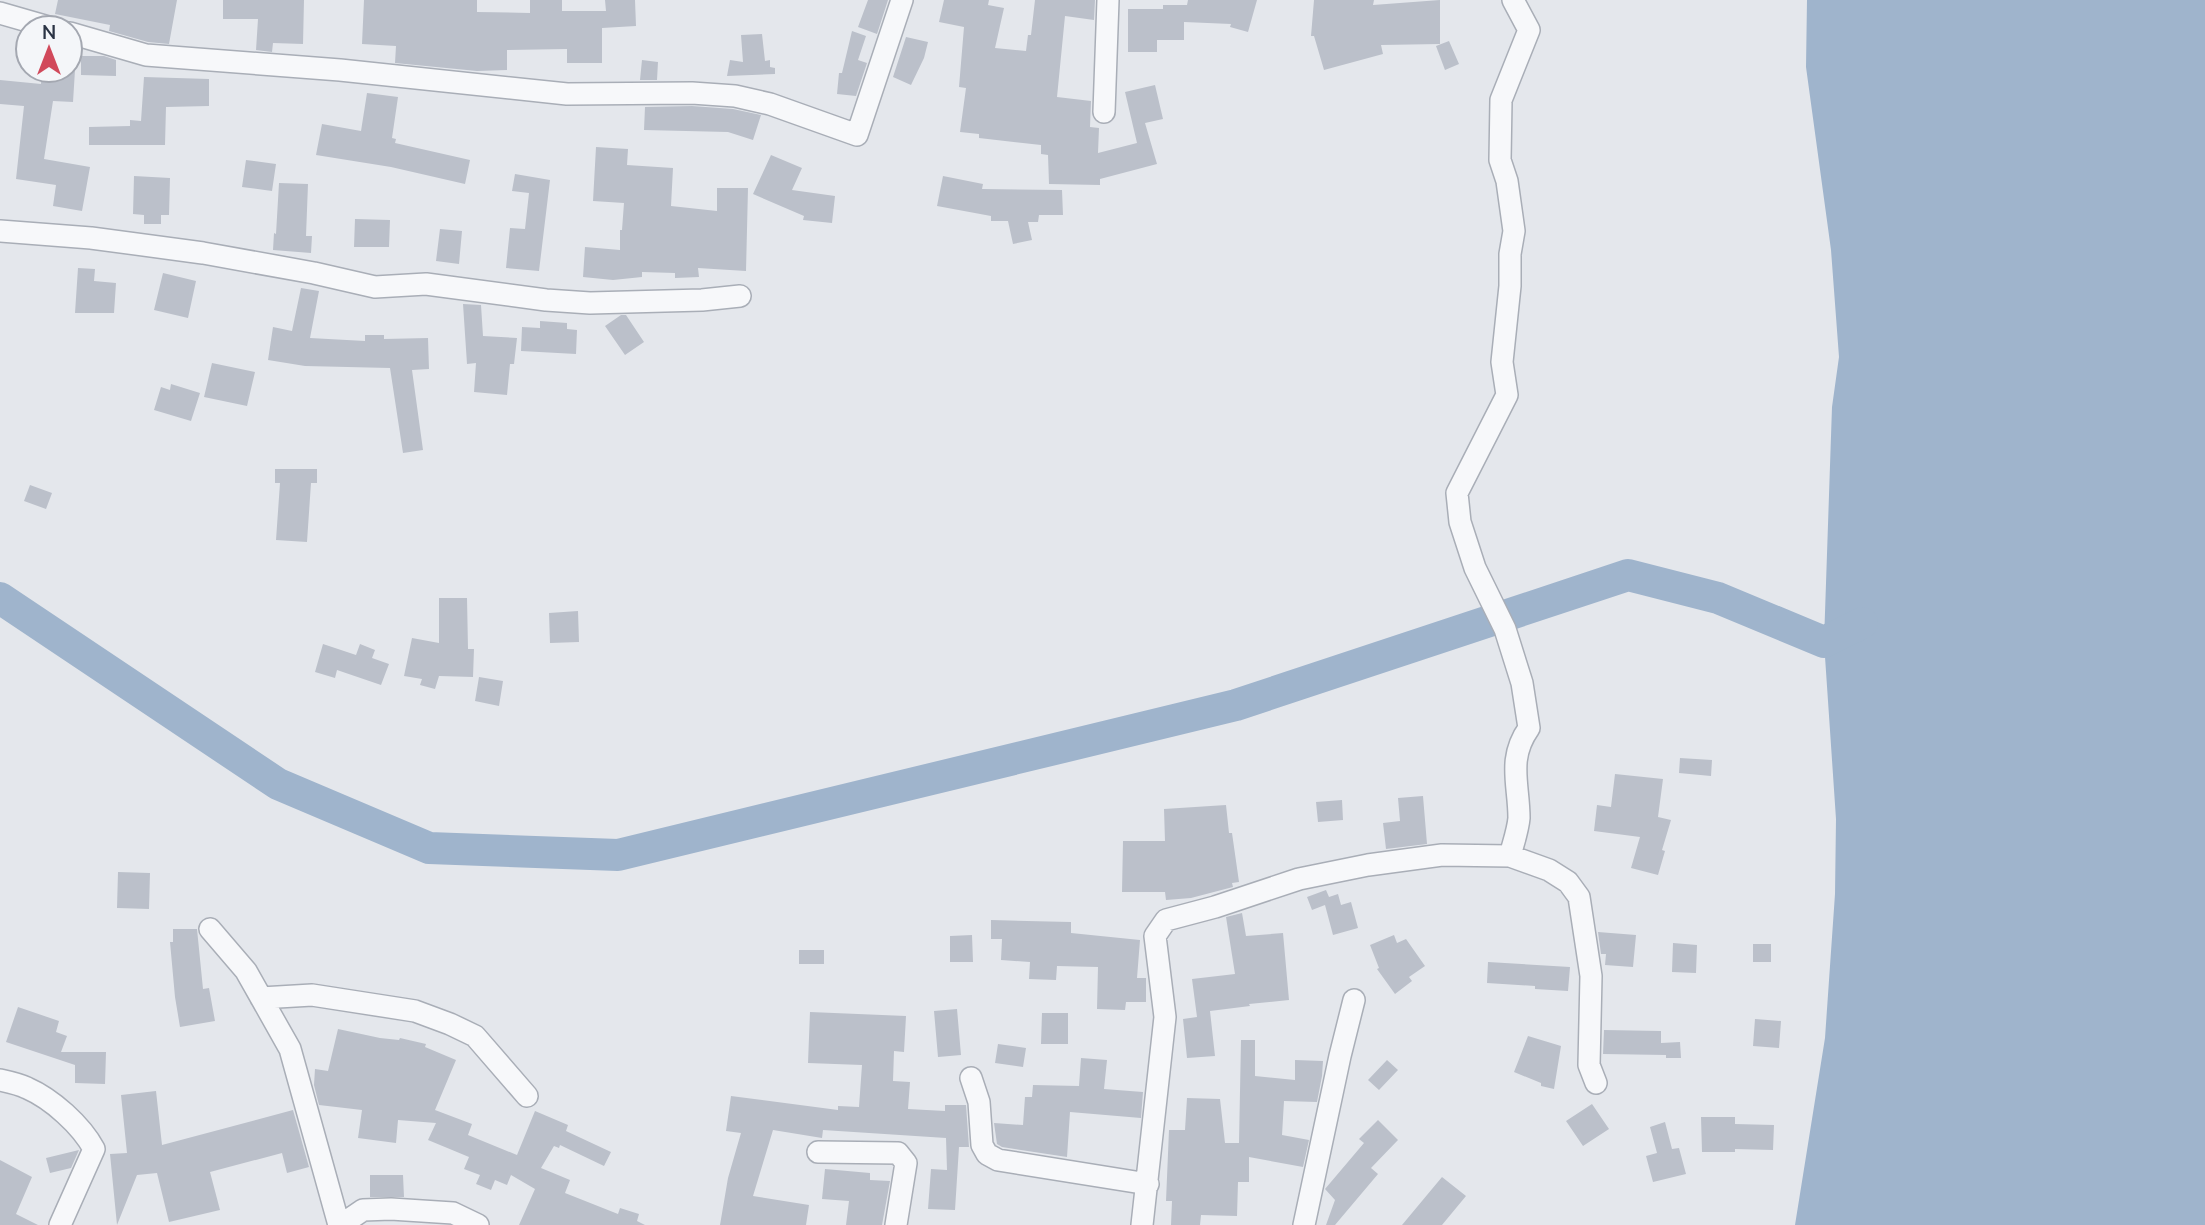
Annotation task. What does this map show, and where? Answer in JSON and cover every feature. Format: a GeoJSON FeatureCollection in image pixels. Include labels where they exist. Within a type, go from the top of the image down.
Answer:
{"type":"FeatureCollection","features":[{"type":"Feature","properties":{"kind":"street"},"geometry":{"type":"LineString","coordinates":[[84,37],[146,55],[340,70],[567,94],[692,93],[735,96],[771,104],[857,135],[902,0]]}},
{"type":"Feature","properties":{"kind":"street"},"geometry":{"type":"LineString","coordinates":[[1104,113],[1108,0]]}},
{"type":"Feature","properties":{"kind":"street"},"geometry":{"type":"LineString","coordinates":[[1510,856],[1519,820],[1516,787],[1518,744],[1529,728],[1522,684],[1508,640],[1475,568],[1460,522],[1457,493],[1507,395],[1502,362],[1514,231],[1507,181],[1500,160],[1501,100],[1529,30],[1513,0]]}},
{"type":"Feature","properties":{"kind":"street"},"geometry":{"type":"LineString","coordinates":[[0,231],[91,238],[203,253],[375,287],[426,284],[590,303],[702,300],[740,296]]}},
{"type":"Feature","properties":{"kind":"street"},"geometry":{"type":"LineString","coordinates":[[1142,1225],[1165,1017],[1155,936],[1166,920],[1299,879],[1368,865],[1442,855],[1510,856],[1549,870],[1568,882],[1579,897],[1591,976],[1589,1065],[1596,1083]]}},
{"type":"Feature","properties":{"kind":"street"},"geometry":{"type":"LineString","coordinates":[[210,929],[246,971],[290,1049],[340,1225],[363,1210],[391,1209],[453,1213],[478,1225]]}},
{"type":"Feature","properties":{"kind":"street"},"geometry":{"type":"LineString","coordinates":[[261,998],[312,995],[415,1011],[475,1036],[527,1096]]}},
{"type":"Feature","properties":{"kind":"street"},"geometry":{"type":"LineString","coordinates":[[1304,1225],[1354,1000]]}},
{"type":"Feature","properties":{"kind":"street"},"geometry":{"type":"LineString","coordinates":[[971,1078],[979,1102],[982,1146],[986,1154],[998,1160],[1148,1184]]}},
{"type":"Feature","properties":{"kind":"street"},"geometry":{"type":"LineString","coordinates":[[0,1080],[28,1088],[68,1116],[94,1149],[60,1225]]}},
{"type":"Feature","properties":{"kind":"street"},"geometry":{"type":"LineString","coordinates":[[818,1152],[898,1153],[906,1163],[896,1225]]}},
{"type":"Feature","properties":{"kind":"water"},"geometry":{"type":"Polygon","coordinates":[[[1807,0],[2205,0],[2205,1225],[1795,1225],[1825,1038],[1835,894],[1836,819],[1824,642],[1832,407],[1839,357],[1831,250],[1806,67],[1807,0]]]}},
{"type":"Feature","properties":{"kind":"building"},"geometry":{"type":"Polygon","coordinates":[[[58,0],[177,0],[169,44],[148,42],[109,31],[110,25],[84,20],[84,14],[55,14],[58,0]]]}},
{"type":"Feature","properties":{"kind":"building"},"geometry":{"type":"Polygon","coordinates":[[[223,0],[304,0],[303,44],[273,43],[272,52],[256,50],[258,19],[223,19],[223,0]]]}},
{"type":"Feature","properties":{"kind":"building"},"geometry":{"type":"Polygon","coordinates":[[[364,0],[477,0],[477,12],[530,13],[530,0],[562,0],[562,11],[606,11],[605,0],[635,0],[636,26],[602,28],[602,63],[567,63],[567,49],[507,50],[507,70],[477,71],[395,63],[396,46],[362,44],[364,0]]]}},
{"type":"Feature","properties":{"kind":"building"},"geometry":{"type":"Polygon","coordinates":[[[868,0],[888,0],[877,34],[858,27],[868,0]]]}},
{"type":"Feature","properties":{"kind":"building"},"geometry":{"type":"Polygon","coordinates":[[[944,0],[989,0],[988,5],[1004,8],[995,48],[1026,51],[1028,35],[1031,35],[1035,0],[1095,0],[1094,20],[1065,16],[1057,97],[1091,101],[1090,127],[1099,128],[1098,153],[1137,143],[1125,92],[1155,85],[1163,119],[1145,123],[1157,164],[1100,179],[1100,185],[1049,184],[1048,155],[1041,154],[1041,145],[979,138],[979,134],[960,132],[966,88],[959,87],[964,27],[939,22],[944,0]]]}},
{"type":"Feature","properties":{"kind":"building"},"geometry":{"type":"Polygon","coordinates":[[[1188,0],[1257,0],[1248,32],[1230,27],[1231,24],[1184,22],[1184,40],[1157,40],[1157,52],[1128,52],[1128,9],[1163,9],[1163,5],[1187,5],[1188,0]]]}},
{"type":"Feature","properties":{"kind":"building"},"geometry":{"type":"Polygon","coordinates":[[[1314,0],[1374,0],[1373,5],[1440,0],[1440,44],[1381,45],[1383,54],[1324,70],[1314,36],[1311,36],[1314,0]]]}},
{"type":"Feature","properties":{"kind":"building"},"geometry":{"type":"Polygon","coordinates":[[[852,31],[866,36],[858,60],[867,63],[856,96],[837,94],[839,73],[842,73],[852,31]]]}},
{"type":"Feature","properties":{"kind":"building"},"geometry":{"type":"Polygon","coordinates":[[[762,34],[765,61],[770,60],[770,67],[775,68],[775,74],[727,76],[730,60],[743,62],[741,35],[762,34]]]}},
{"type":"Feature","properties":{"kind":"building"},"geometry":{"type":"Polygon","coordinates":[[[906,37],[928,42],[924,58],[911,85],[893,77],[906,37]]]}},
{"type":"Feature","properties":{"kind":"building"},"geometry":{"type":"Polygon","coordinates":[[[1449,41],[1459,64],[1445,70],[1436,46],[1449,41]]]}},
{"type":"Feature","properties":{"kind":"building"},"geometry":{"type":"Polygon","coordinates":[[[84,56],[104,56],[116,60],[116,76],[84,75],[84,56]]]}},
{"type":"Feature","properties":{"kind":"building"},"geometry":{"type":"Polygon","coordinates":[[[642,60],[658,62],[657,80],[640,80],[642,60]]]}},
{"type":"Feature","properties":{"kind":"building"},"geometry":{"type":"Polygon","coordinates":[[[144,77],[209,79],[209,106],[166,107],[165,145],[89,145],[89,127],[130,126],[130,120],[141,121],[144,77]]]}},
{"type":"Feature","properties":{"kind":"building"},"geometry":{"type":"Polygon","coordinates":[[[0,80],[14,81],[14,84],[74,84],[73,102],[53,101],[44,159],[90,167],[82,211],[53,206],[56,185],[16,179],[24,106],[0,104],[0,80]]]}},
{"type":"Feature","properties":{"kind":"building"},"geometry":{"type":"Polygon","coordinates":[[[367,93],[398,97],[392,138],[396,139],[395,143],[470,160],[465,184],[391,167],[316,155],[322,124],[361,131],[367,93]]]}},
{"type":"Feature","properties":{"kind":"building"},"geometry":{"type":"Polygon","coordinates":[[[645,107],[733,109],[761,115],[753,140],[728,132],[644,130],[645,107]]]}},
{"type":"Feature","properties":{"kind":"building"},"geometry":{"type":"Polygon","coordinates":[[[596,147],[628,149],[627,165],[673,168],[671,206],[717,211],[717,188],[748,188],[746,271],[698,268],[699,277],[675,278],[675,273],[642,272],[642,277],[613,280],[583,277],[585,247],[620,250],[622,230],[624,203],[593,201],[596,147]]]}},
{"type":"Feature","properties":{"kind":"building"},"geometry":{"type":"Polygon","coordinates":[[[771,155],[802,168],[792,190],[835,196],[832,223],[803,220],[804,216],[753,194],[771,155]]]}},
{"type":"Feature","properties":{"kind":"building"},"geometry":{"type":"Polygon","coordinates":[[[246,160],[276,164],[272,191],[242,187],[246,160]]]}},
{"type":"Feature","properties":{"kind":"building"},"geometry":{"type":"Polygon","coordinates":[[[515,174],[550,180],[539,271],[506,268],[510,228],[525,229],[529,193],[512,191],[515,174]]]}},
{"type":"Feature","properties":{"kind":"building"},"geometry":{"type":"Polygon","coordinates":[[[134,176],[170,178],[169,215],[161,215],[161,224],[144,224],[144,215],[133,214],[134,176]]]}},
{"type":"Feature","properties":{"kind":"building"},"geometry":{"type":"Polygon","coordinates":[[[943,176],[983,184],[982,189],[1062,190],[1063,215],[1039,215],[1038,222],[1028,222],[1032,240],[1013,244],[1008,221],[991,221],[991,216],[937,206],[943,176]]]}},
{"type":"Feature","properties":{"kind":"building"},"geometry":{"type":"Polygon","coordinates":[[[279,183],[308,184],[306,236],[312,236],[311,253],[273,250],[279,183]]]}},
{"type":"Feature","properties":{"kind":"building"},"geometry":{"type":"Polygon","coordinates":[[[355,219],[390,220],[389,247],[354,247],[355,219]]]}},
{"type":"Feature","properties":{"kind":"building"},"geometry":{"type":"Polygon","coordinates":[[[440,229],[462,231],[459,264],[436,261],[440,229]]]}},
{"type":"Feature","properties":{"kind":"building"},"geometry":{"type":"Polygon","coordinates":[[[78,268],[95,269],[94,281],[116,283],[114,313],[75,313],[78,268]]]}},
{"type":"Feature","properties":{"kind":"building"},"geometry":{"type":"Polygon","coordinates":[[[163,273],[196,281],[188,318],[154,310],[163,273]]]}},
{"type":"Feature","properties":{"kind":"building"},"geometry":{"type":"Polygon","coordinates":[[[301,288],[319,291],[310,338],[365,341],[365,335],[384,335],[384,339],[428,338],[429,369],[412,370],[423,450],[403,453],[390,368],[305,366],[268,360],[273,327],[292,331],[301,288]]]}},
{"type":"Feature","properties":{"kind":"building"},"geometry":{"type":"Polygon","coordinates":[[[463,304],[481,305],[483,336],[517,338],[514,364],[510,364],[507,395],[474,392],[476,363],[467,364],[463,304]]]}},
{"type":"Feature","properties":{"kind":"building"},"geometry":{"type":"Polygon","coordinates":[[[621,315],[626,315],[644,342],[625,355],[605,326],[621,315]]]}},
{"type":"Feature","properties":{"kind":"building"},"geometry":{"type":"Polygon","coordinates":[[[540,321],[567,323],[567,329],[577,330],[576,354],[521,351],[522,327],[540,328],[540,321]]]}},
{"type":"Feature","properties":{"kind":"building"},"geometry":{"type":"Polygon","coordinates":[[[212,363],[255,372],[247,406],[204,397],[212,363]]]}},
{"type":"Feature","properties":{"kind":"building"},"geometry":{"type":"Polygon","coordinates":[[[171,384],[200,393],[191,421],[154,410],[161,387],[170,390],[171,384]]]}},
{"type":"Feature","properties":{"kind":"building"},"geometry":{"type":"Polygon","coordinates":[[[275,469],[317,469],[317,483],[311,483],[307,542],[276,540],[280,483],[275,483],[275,469]]]}},
{"type":"Feature","properties":{"kind":"building"},"geometry":{"type":"Polygon","coordinates":[[[30,485],[52,493],[46,509],[24,501],[30,485]]]}},
{"type":"Feature","properties":{"kind":"building"},"geometry":{"type":"Polygon","coordinates":[[[439,598],[467,598],[468,649],[474,649],[473,677],[439,676],[435,689],[420,685],[422,679],[404,676],[412,638],[439,643],[439,598]]]}},
{"type":"Feature","properties":{"kind":"building"},"geometry":{"type":"Polygon","coordinates":[[[578,611],[579,642],[550,643],[549,613],[578,611]]]}},
{"type":"Feature","properties":{"kind":"building"},"geometry":{"type":"Polygon","coordinates":[[[323,644],[356,655],[360,644],[375,650],[372,658],[389,664],[381,685],[337,670],[335,678],[315,672],[323,644]]]}},
{"type":"Feature","properties":{"kind":"building"},"geometry":{"type":"Polygon","coordinates":[[[479,677],[503,681],[499,706],[475,701],[479,677]]]}},
{"type":"Feature","properties":{"kind":"building"},"geometry":{"type":"Polygon","coordinates":[[[1680,758],[1712,760],[1711,776],[1679,773],[1680,758]]]}},
{"type":"Feature","properties":{"kind":"building"},"geometry":{"type":"Polygon","coordinates":[[[1615,774],[1663,779],[1658,817],[1671,820],[1658,875],[1631,868],[1640,837],[1594,831],[1597,805],[1611,807],[1615,774]]]}},
{"type":"Feature","properties":{"kind":"building"},"geometry":{"type":"Polygon","coordinates":[[[1423,796],[1427,844],[1386,849],[1383,823],[1400,821],[1398,798],[1423,796]]]}},
{"type":"Feature","properties":{"kind":"building"},"geometry":{"type":"Polygon","coordinates":[[[1342,800],[1343,820],[1318,822],[1316,802],[1342,800]]]}},
{"type":"Feature","properties":{"kind":"building"},"geometry":{"type":"Polygon","coordinates":[[[1226,805],[1239,882],[1232,883],[1233,887],[1191,898],[1166,900],[1165,892],[1122,892],[1123,841],[1165,841],[1164,809],[1226,805]]]}},
{"type":"Feature","properties":{"kind":"building"},"geometry":{"type":"Polygon","coordinates":[[[118,872],[150,873],[149,909],[117,908],[118,872]]]}},
{"type":"Feature","properties":{"kind":"building"},"geometry":{"type":"Polygon","coordinates":[[[1326,890],[1329,897],[1338,894],[1341,905],[1351,902],[1358,928],[1333,935],[1325,905],[1312,910],[1307,897],[1326,890]]]}},
{"type":"Feature","properties":{"kind":"building"},"geometry":{"type":"Polygon","coordinates":[[[1242,913],[1246,936],[1283,933],[1289,1000],[1210,1011],[1215,1056],[1187,1058],[1183,1019],[1197,1017],[1192,979],[1235,974],[1226,917],[1242,913]]]}},
{"type":"Feature","properties":{"kind":"building"},"geometry":{"type":"Polygon","coordinates":[[[991,920],[1071,922],[1071,933],[1140,940],[1137,978],[1146,978],[1146,1002],[1126,1002],[1125,1010],[1097,1009],[1098,967],[1057,966],[1056,980],[1029,979],[1030,962],[1001,960],[1002,939],[991,939],[991,920]]]}},
{"type":"Feature","properties":{"kind":"building"},"geometry":{"type":"Polygon","coordinates":[[[173,929],[197,929],[203,989],[209,988],[215,1021],[180,1027],[170,942],[173,942],[173,929]]]}},
{"type":"Feature","properties":{"kind":"building"},"geometry":{"type":"Polygon","coordinates":[[[1598,932],[1636,935],[1633,967],[1605,965],[1606,954],[1601,954],[1598,932]]]}},
{"type":"Feature","properties":{"kind":"building"},"geometry":{"type":"Polygon","coordinates":[[[972,935],[973,962],[950,962],[950,936],[972,935]]]}},
{"type":"Feature","properties":{"kind":"building"},"geometry":{"type":"Polygon","coordinates":[[[1394,935],[1397,943],[1406,939],[1425,966],[1409,977],[1412,981],[1395,994],[1377,969],[1379,968],[1370,945],[1394,935]]]}},
{"type":"Feature","properties":{"kind":"building"},"geometry":{"type":"Polygon","coordinates":[[[1673,943],[1697,945],[1696,973],[1672,972],[1673,943]]]}},
{"type":"Feature","properties":{"kind":"building"},"geometry":{"type":"Polygon","coordinates":[[[1753,944],[1771,944],[1771,962],[1753,962],[1753,944]]]}},
{"type":"Feature","properties":{"kind":"building"},"geometry":{"type":"Polygon","coordinates":[[[799,950],[824,950],[824,964],[799,964],[799,950]]]}},
{"type":"Feature","properties":{"kind":"building"},"geometry":{"type":"Polygon","coordinates":[[[1488,962],[1570,967],[1568,991],[1487,983],[1488,962]]]}},
{"type":"Feature","properties":{"kind":"building"},"geometry":{"type":"Polygon","coordinates":[[[18,1007],[59,1021],[56,1032],[67,1036],[61,1052],[106,1052],[105,1084],[75,1083],[75,1065],[6,1042],[18,1007]]]}},
{"type":"Feature","properties":{"kind":"building"},"geometry":{"type":"Polygon","coordinates":[[[957,1009],[961,1055],[938,1057],[934,1011],[957,1009]]]}},
{"type":"Feature","properties":{"kind":"building"},"geometry":{"type":"Polygon","coordinates":[[[810,1012],[906,1016],[904,1052],[894,1051],[893,1081],[910,1082],[908,1109],[945,1111],[945,1105],[966,1105],[969,1147],[959,1147],[955,1210],[928,1209],[931,1169],[947,1170],[946,1138],[823,1130],[822,1138],[773,1130],[753,1196],[809,1205],[806,1225],[720,1225],[728,1178],[741,1133],[726,1131],[731,1096],[838,1110],[838,1106],[859,1107],[862,1065],[808,1063],[810,1012]]]}},
{"type":"Feature","properties":{"kind":"building"},"geometry":{"type":"Polygon","coordinates":[[[1042,1013],[1068,1013],[1068,1044],[1041,1044],[1042,1013]]]}},
{"type":"Feature","properties":{"kind":"building"},"geometry":{"type":"Polygon","coordinates":[[[1755,1019],[1781,1021],[1779,1048],[1753,1046],[1755,1019]]]}},
{"type":"Feature","properties":{"kind":"building"},"geometry":{"type":"Polygon","coordinates":[[[338,1029],[426,1044],[425,1047],[456,1060],[435,1110],[472,1124],[468,1135],[517,1155],[535,1111],[568,1125],[566,1131],[611,1152],[604,1166],[560,1145],[559,1148],[554,1146],[541,1168],[570,1180],[565,1193],[618,1214],[620,1208],[639,1214],[637,1221],[645,1225],[519,1225],[535,1189],[511,1175],[507,1185],[495,1180],[491,1190],[476,1184],[480,1175],[464,1169],[469,1157],[428,1140],[436,1123],[398,1120],[396,1143],[358,1138],[362,1110],[319,1105],[314,1085],[315,1069],[328,1071],[338,1029]]]}},
{"type":"Feature","properties":{"kind":"building"},"geometry":{"type":"Polygon","coordinates":[[[1604,1030],[1661,1031],[1661,1043],[1680,1042],[1681,1058],[1666,1058],[1666,1055],[1603,1054],[1604,1030]]]}},
{"type":"Feature","properties":{"kind":"building"},"geometry":{"type":"Polygon","coordinates":[[[1528,1036],[1561,1046],[1554,1089],[1541,1086],[1541,1083],[1514,1072],[1528,1036]]]}},
{"type":"Feature","properties":{"kind":"building"},"geometry":{"type":"Polygon","coordinates":[[[1241,1040],[1255,1040],[1255,1076],[1295,1080],[1295,1060],[1323,1061],[1317,1102],[1284,1101],[1282,1135],[1309,1140],[1303,1167],[1249,1157],[1249,1182],[1238,1182],[1237,1216],[1201,1215],[1200,1225],[1171,1225],[1172,1201],[1166,1201],[1169,1130],[1185,1130],[1187,1098],[1220,1099],[1225,1143],[1239,1143],[1241,1040]]]}},
{"type":"Feature","properties":{"kind":"building"},"geometry":{"type":"Polygon","coordinates":[[[998,1044],[1026,1048],[1023,1067],[995,1063],[998,1044]]]}},
{"type":"Feature","properties":{"kind":"building"},"geometry":{"type":"Polygon","coordinates":[[[1081,1058],[1107,1060],[1104,1089],[1143,1092],[1141,1118],[1070,1112],[1067,1157],[997,1144],[994,1123],[1023,1125],[1025,1097],[1032,1097],[1033,1085],[1079,1086],[1081,1058]]]}},
{"type":"Feature","properties":{"kind":"building"},"geometry":{"type":"Polygon","coordinates":[[[1387,1060],[1398,1070],[1379,1090],[1368,1080],[1387,1060]]]}},
{"type":"Feature","properties":{"kind":"building"},"geometry":{"type":"Polygon","coordinates":[[[156,1091],[162,1145],[293,1110],[309,1167],[287,1173],[282,1153],[210,1172],[220,1210],[169,1222],[157,1173],[137,1175],[117,1225],[110,1154],[127,1153],[121,1095],[156,1091]]]}},
{"type":"Feature","properties":{"kind":"building"},"geometry":{"type":"Polygon","coordinates":[[[1592,1104],[1609,1129],[1583,1146],[1566,1121],[1592,1104]]]}},
{"type":"Feature","properties":{"kind":"building"},"geometry":{"type":"Polygon","coordinates":[[[1701,1117],[1735,1117],[1735,1124],[1774,1125],[1773,1150],[1702,1152],[1701,1117]]]}},
{"type":"Feature","properties":{"kind":"building"},"geometry":{"type":"Polygon","coordinates":[[[1378,1120],[1398,1140],[1371,1168],[1378,1174],[1335,1225],[1326,1225],[1335,1200],[1325,1189],[1364,1143],[1359,1139],[1378,1120]]]}},
{"type":"Feature","properties":{"kind":"building"},"geometry":{"type":"Polygon","coordinates":[[[1665,1122],[1672,1149],[1679,1148],[1686,1174],[1653,1182],[1646,1156],[1657,1153],[1650,1127],[1665,1122]]]}},
{"type":"Feature","properties":{"kind":"building"},"geometry":{"type":"Polygon","coordinates":[[[79,1150],[71,1168],[50,1173],[46,1158],[79,1150]]]}},
{"type":"Feature","properties":{"kind":"building"},"geometry":{"type":"Polygon","coordinates":[[[0,1160],[32,1177],[16,1214],[38,1225],[0,1225],[0,1160]]]}},
{"type":"Feature","properties":{"kind":"building"},"geometry":{"type":"Polygon","coordinates":[[[825,1169],[870,1173],[870,1180],[890,1181],[882,1225],[846,1225],[849,1201],[822,1199],[825,1169]]]}},
{"type":"Feature","properties":{"kind":"building"},"geometry":{"type":"Polygon","coordinates":[[[370,1175],[403,1175],[404,1197],[370,1197],[370,1175]]]}},
{"type":"Feature","properties":{"kind":"building"},"geometry":{"type":"Polygon","coordinates":[[[1442,1177],[1466,1196],[1442,1225],[1402,1225],[1442,1177]]]}},
{"type":"Feature","properties":{"kind":"waterway"},"geometry":{"type":"LineString","coordinates":[[0,598],[278,784],[429,848],[618,855],[1236,705],[1628,575],[1718,598],[1824,642],[1862,623]]}}]}
